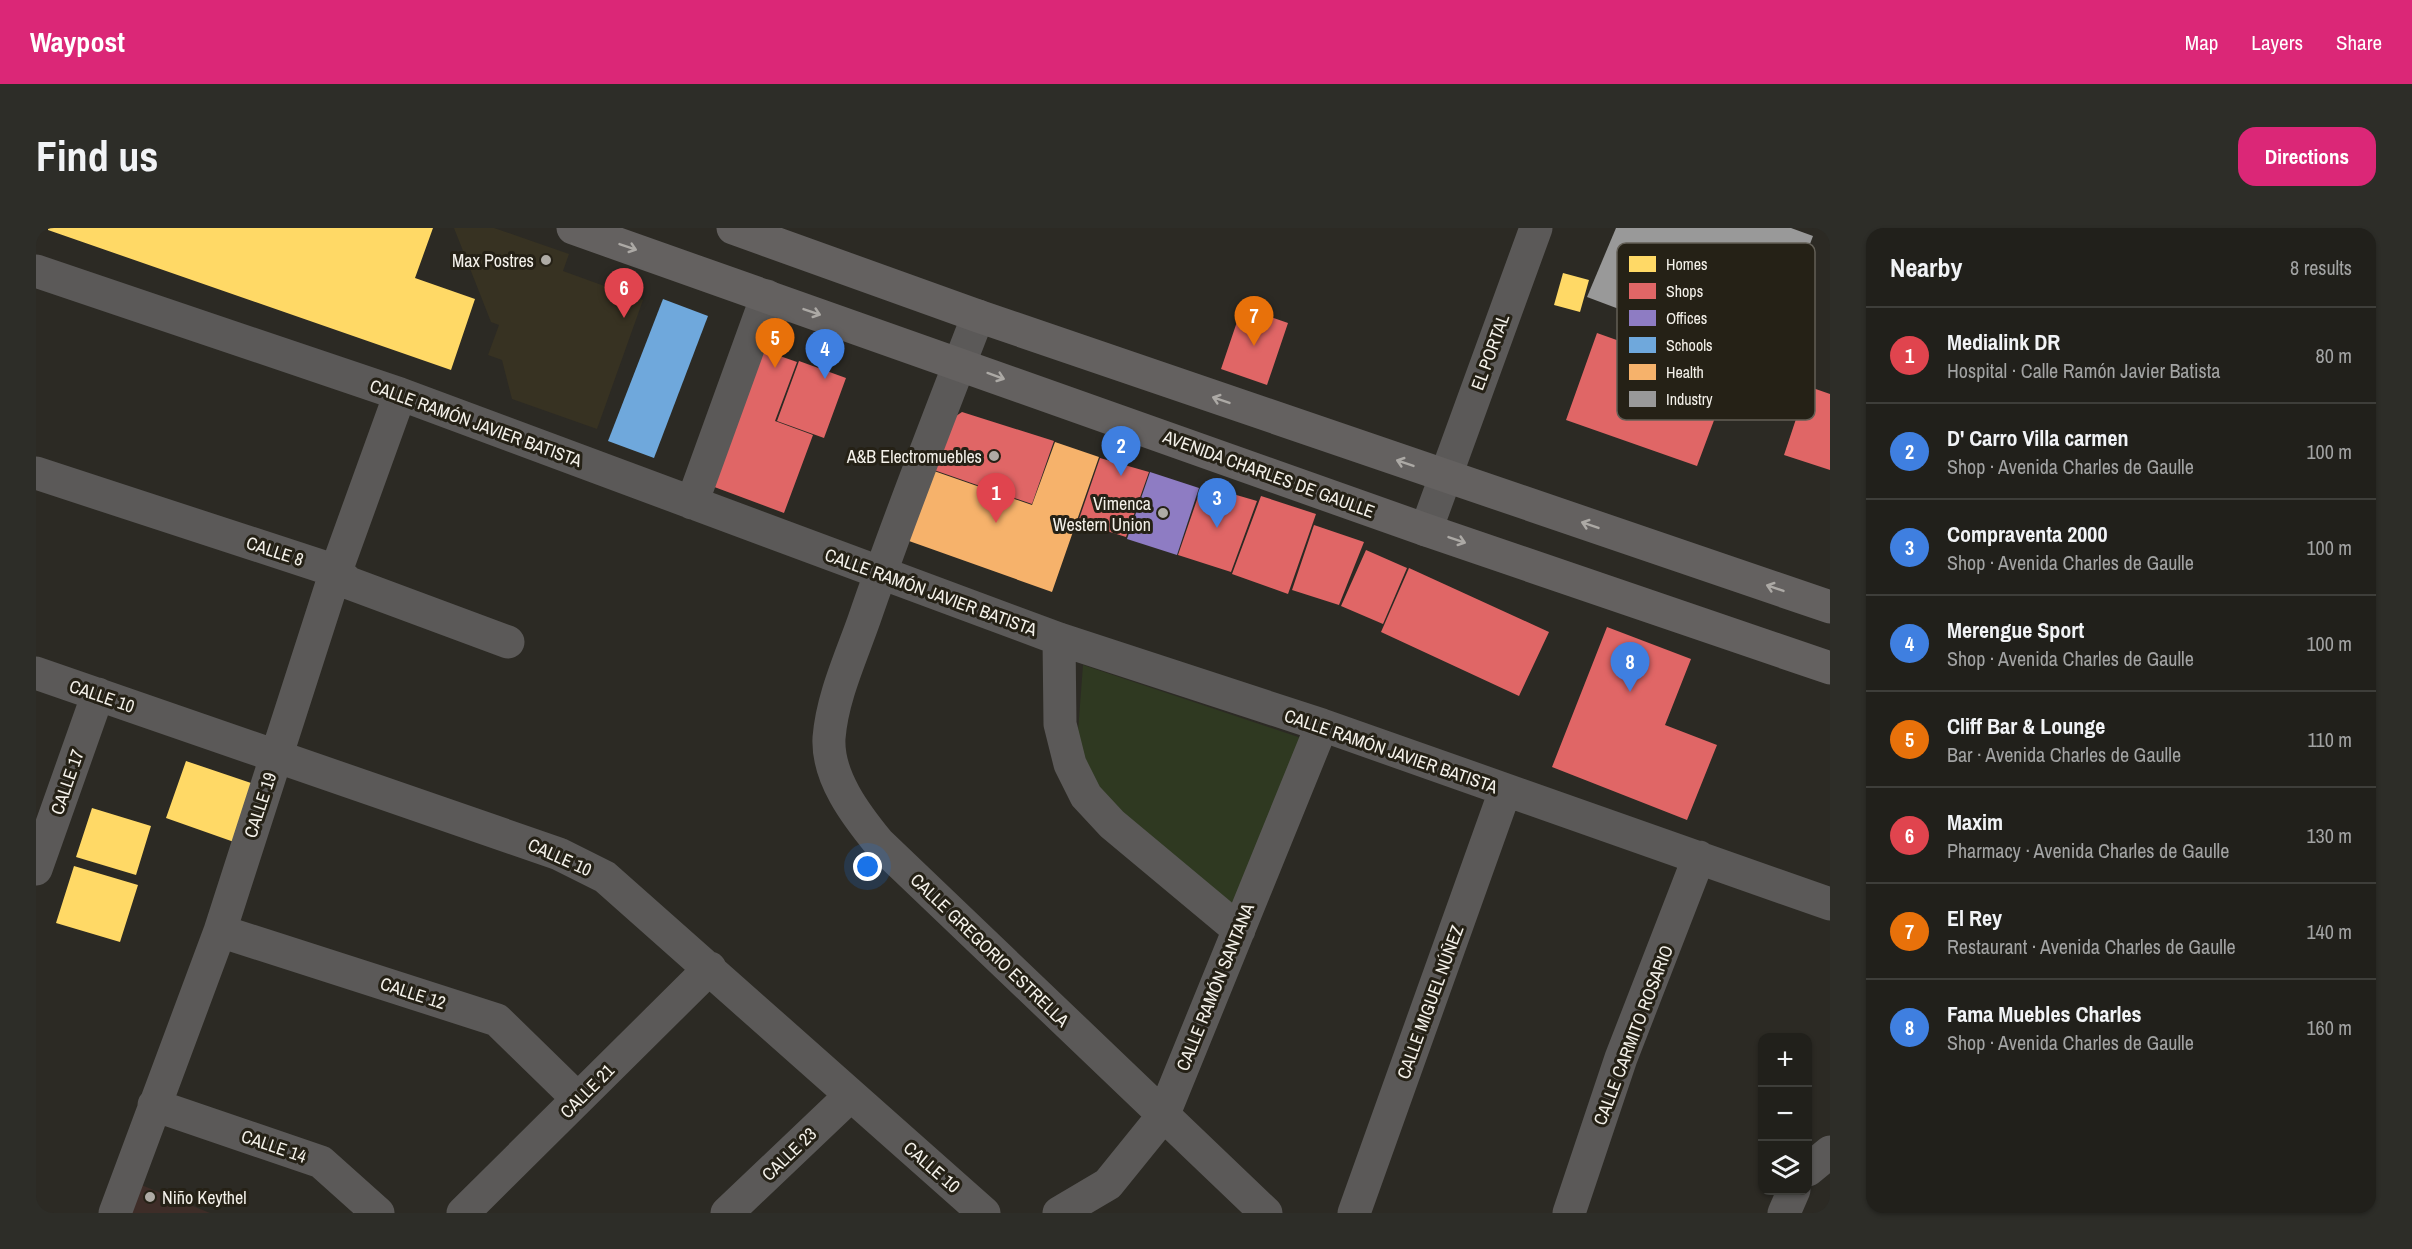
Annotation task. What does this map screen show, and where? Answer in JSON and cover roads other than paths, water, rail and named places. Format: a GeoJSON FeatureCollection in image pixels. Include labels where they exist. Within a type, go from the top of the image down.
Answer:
{"type":"FeatureCollection","features":[{"type":"Feature","properties":{"kind":"main road","name":"AVENIDA CHARLES DE GAULLE"},"geometry":{"type":"LineString","coordinates":[[573,228],[960,363],[1426,530],[1830,668]]}},
{"type":"Feature","properties":{"kind":"main road"},"geometry":{"type":"LineString","coordinates":[[733,228],[978,316],[1830,607]]}},
{"type":"Feature","properties":{"kind":"street","name":"EL PORTAL"},"geometry":{"type":"LineString","coordinates":[[1426,530],[1536,228]]}},
{"type":"Feature","properties":{"kind":"street","name":"CALLE RAMÓN JAVIER BATISTA"},"geometry":{"type":"LineString","coordinates":[[38,280],[400,394],[1059,639],[1322,725],[1830,904]]}},
{"type":"Feature","properties":{"kind":"street"},"geometry":{"type":"LineString","coordinates":[[692,503],[767,297]]}},
{"type":"Feature","properties":{"kind":"street","name":"CALLE GREGORIO ESTRELLA"},"geometry":{"type":"LineString","coordinates":[[978,316],[879,574],[837,697],[829,739],[833,767],[855,813],[879,843],[1266,1213]]}},
{"type":"Feature","properties":{"kind":"street","name":"CALLE 19"},"geometry":{"type":"LineString","coordinates":[[115,1213],[220,931],[336,571],[400,394]]}},
{"type":"Feature","properties":{"kind":"street","name":"CALLE 8"},"geometry":{"type":"LineString","coordinates":[[36,473],[336,571],[349,583],[508,642]]}},
{"type":"Feature","properties":{"kind":"street"},"geometry":{"type":"LineString","coordinates":[[1059,639],[1060,724],[1070,764],[1086,796],[1112,824],[1239,930]]}},
{"type":"Feature","properties":{"kind":"street","name":"CALLE 10"},"geometry":{"type":"LineString","coordinates":[[36,673],[276,754],[559,854],[605,877],[984,1213]]}},
{"type":"Feature","properties":{"kind":"street","name":"CALLE 17"},"geometry":{"type":"LineString","coordinates":[[36,869],[98,694]]}},
{"type":"Feature","properties":{"kind":"street","name":"CALLE RAMÓN SANTANA"},"geometry":{"type":"LineString","coordinates":[[1059,1213],[1108,1184],[1163,1116],[1322,725]]}},
{"type":"Feature","properties":{"kind":"street","name":"CALLE MIGUEL NÚÑEZ"},"geometry":{"type":"LineString","coordinates":[[1354,1213],[1505,791]]}},
{"type":"Feature","properties":{"kind":"street","name":"CALLE CARMITO ROSARIO"},"geometry":{"type":"LineString","coordinates":[[1569,1213],[1621,1058],[1699,857]]}},
{"type":"Feature","properties":{"kind":"street","name":"CALLE 12"},"geometry":{"type":"LineString","coordinates":[[220,931],[497,1020],[578,1099]]}},
{"type":"Feature","properties":{"kind":"street","name":"CALLE 21"},"geometry":{"type":"LineString","coordinates":[[463,1213],[710,968]]}},
{"type":"Feature","properties":{"kind":"street","name":"CALLE 23"},"geometry":{"type":"LineString","coordinates":[[727,1213],[850,1096]]}},
{"type":"Feature","properties":{"kind":"street","name":"CALLE 14"},"geometry":{"type":"LineString","coordinates":[[154,1105],[321,1162],[378,1213]]}},
{"type":"Feature","properties":{"kind":"street"},"geometry":{"type":"LineString","coordinates":[[1812,1167],[1830,1152]]}},
{"type":"Feature","properties":{"kind":"street"},"geometry":{"type":"LineString","coordinates":[[1784,1213],[1792,1195]]}},
{"type":"Feature","properties":{"kind":"place","name":"Max Postres"},"geometry":{"type":"Point","coordinates":[546,260]}},
{"type":"Feature","properties":{"kind":"place","name":"Maxim"},"geometry":{"type":"Point","coordinates":[624,318]}},
{"type":"Feature","properties":{"kind":"place","name":"El Rey"},"geometry":{"type":"Point","coordinates":[1254,346]}},
{"type":"Feature","properties":{"kind":"place","name":"Cliff Bar & Lounge"},"geometry":{"type":"Point","coordinates":[775,368]}},
{"type":"Feature","properties":{"kind":"place","name":"Merengue Sport"},"geometry":{"type":"Point","coordinates":[825,379]}},
{"type":"Feature","properties":{"kind":"place","name":"A&B Electromuebles"},"geometry":{"type":"Point","coordinates":[994,456]}},
{"type":"Feature","properties":{"kind":"place","name":"D' Carro Villa carmen"},"geometry":{"type":"Point","coordinates":[1121,476]}},
{"type":"Feature","properties":{"kind":"place","name":"Vimenca Western Union"},"geometry":{"type":"Point","coordinates":[1163,513]}},
{"type":"Feature","properties":{"kind":"place","name":"Medialink DR"},"geometry":{"type":"Point","coordinates":[996,523]}},
{"type":"Feature","properties":{"kind":"place","name":"Compraventa 2000"},"geometry":{"type":"Point","coordinates":[1217,528]}},
{"type":"Feature","properties":{"kind":"place","name":"Fama Muebles Charles"},"geometry":{"type":"Point","coordinates":[1630,692]}},
{"type":"Feature","properties":{"kind":"place","name":"Niño Keythel"},"geometry":{"type":"Point","coordinates":[150,1197]}}]}
